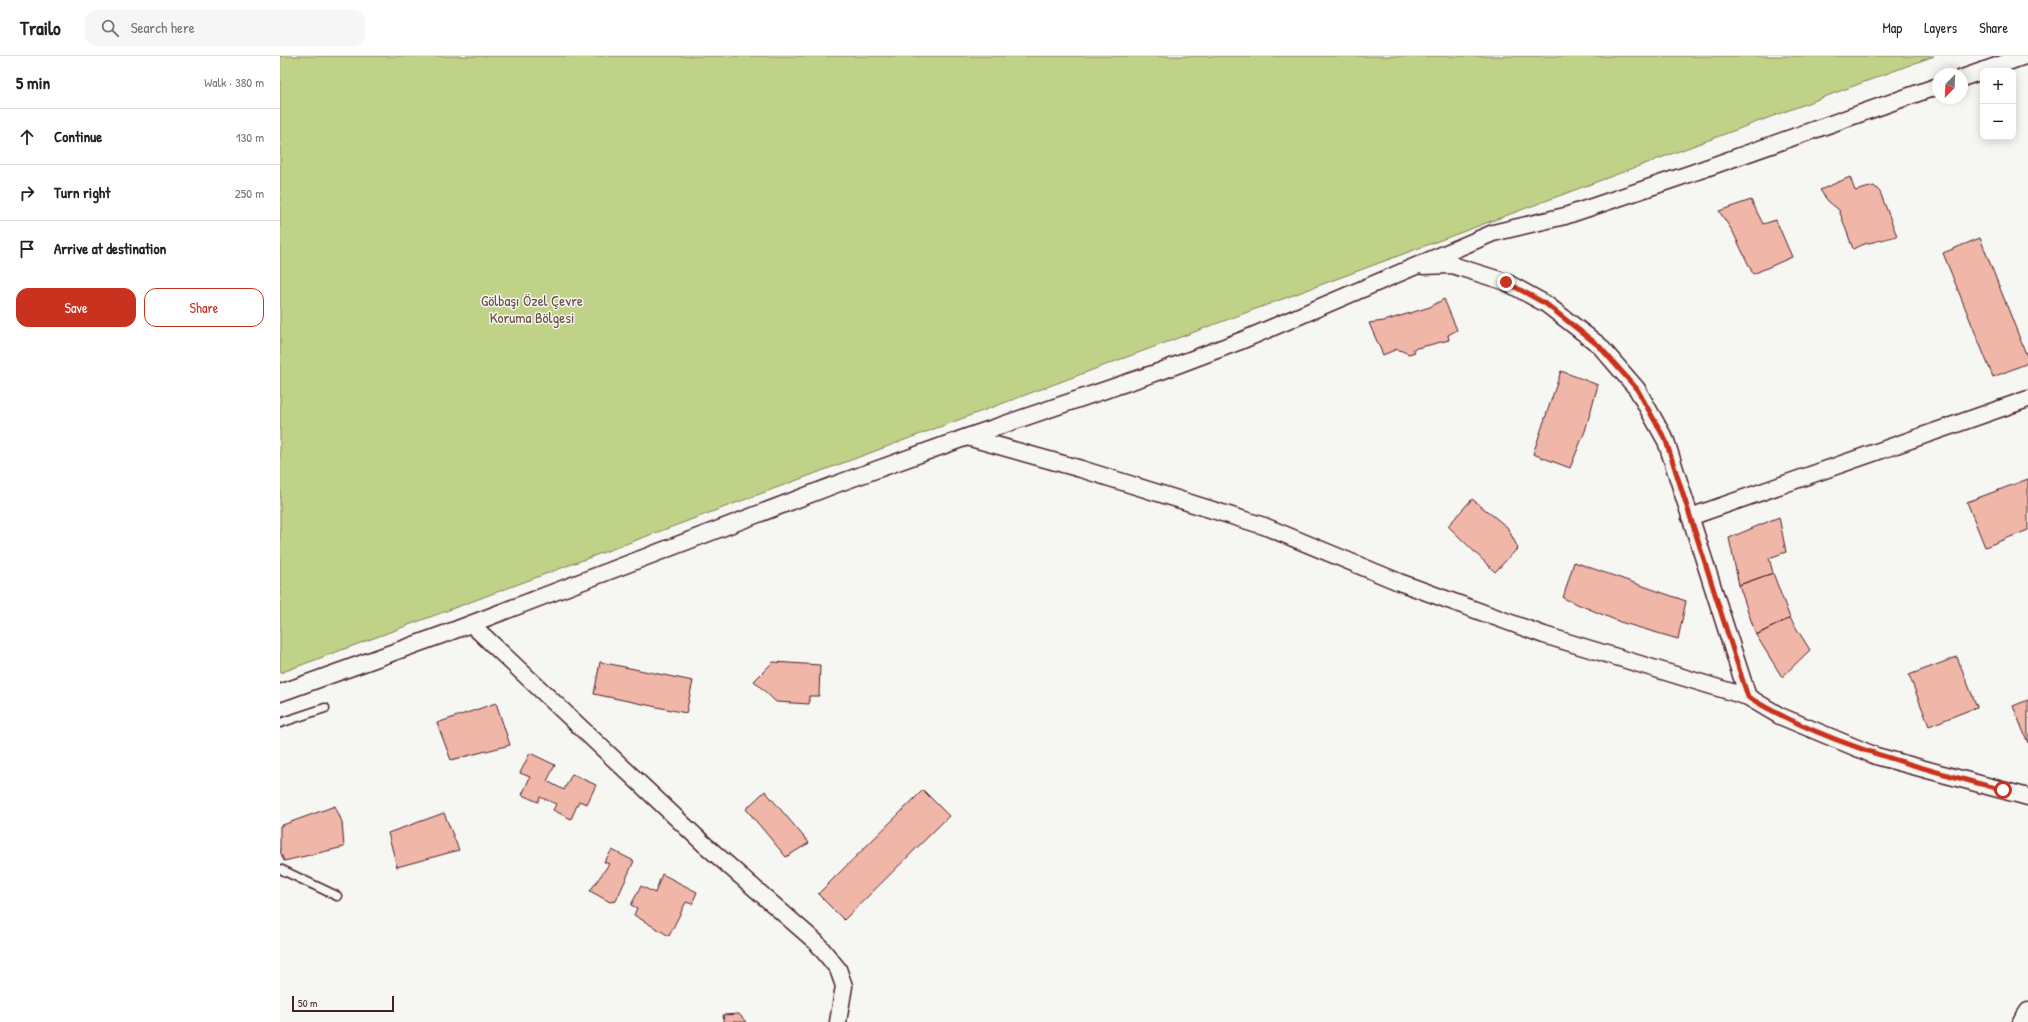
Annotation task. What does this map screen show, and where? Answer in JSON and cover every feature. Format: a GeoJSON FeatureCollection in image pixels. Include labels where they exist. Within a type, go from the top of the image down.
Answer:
{"type":"FeatureCollection","features":[{"type":"Feature","properties":{"kind":"street"},"geometry":{"type":"LineString","coordinates":[[1968,76],[2025,56]]}},
{"type":"Feature","properties":{"kind":"street"},"geometry":{"type":"LineString","coordinates":[[280,693],[471,624],[842,482],[966,437],[1121,386],[1228,346],[1493,233],[1565,216],[1932,88]]}},
{"type":"Feature","properties":{"kind":"street"},"geometry":{"type":"LineString","coordinates":[[1412,267],[1452,265],[1506,282],[1546,304],[1599,346],[1637,389],[1666,441],[1748,697]]}},
{"type":"Feature","properties":{"kind":"street"},"geometry":{"type":"LineString","coordinates":[[1690,517],[2028,399]]}},
{"type":"Feature","properties":{"kind":"street"},"geometry":{"type":"LineString","coordinates":[[966,437],[1081,469],[1264,526],[1399,582],[1544,635],[1748,697],[1780,716],[1876,756],[2028,797]]}},
{"type":"Feature","properties":{"kind":"street"},"geometry":{"type":"LineString","coordinates":[[471,624],[704,844],[816,942],[838,969],[844,986],[838,1022]]}},
{"type":"Feature","properties":{"kind":"street"},"geometry":{"type":"LineString","coordinates":[[2021,1022],[2028,1011]]}},
{"type":"Feature","properties":{"kind":"lane"},"geometry":{"type":"LineString","coordinates":[[280,723],[325,708]]}},
{"type":"Feature","properties":{"kind":"lane"},"geometry":{"type":"LineString","coordinates":[[280,869],[337,896]]}},
{"type":"Feature","properties":{"kind":"green space","name":"Gölbaşı Özel Çevre Koruma Bölgesi"},"geometry":{"type":"Polygon","coordinates":[[[280,56],[1934,56],[280,673],[280,56]]]}},
{"type":"Feature","properties":{"kind":"building"},"geometry":{"type":"Polygon","coordinates":[[[1850,177],[1855,191],[1874,186],[1880,192],[1897,236],[1861,245],[1853,249],[1839,210],[1828,201],[1820,190],[1850,177]]]}},
{"type":"Feature","properties":{"kind":"building"},"geometry":{"type":"Polygon","coordinates":[[[1751,200],[1763,224],[1776,220],[1792,257],[1753,274],[1733,232],[1719,211],[1751,200]]]}},
{"type":"Feature","properties":{"kind":"building"},"geometry":{"type":"Polygon","coordinates":[[[1980,238],[2028,359],[2028,363],[1993,377],[1943,253],[1980,238]]]}},
{"type":"Feature","properties":{"kind":"building"},"geometry":{"type":"Polygon","coordinates":[[[1444,299],[1457,330],[1448,335],[1449,340],[1413,349],[1415,352],[1409,354],[1397,349],[1383,355],[1369,323],[1384,321],[1430,307],[1444,299]]]}},
{"type":"Feature","properties":{"kind":"building"},"geometry":{"type":"Polygon","coordinates":[[[1561,371],[1598,385],[1585,431],[1570,468],[1533,454],[1561,371]]]}},
{"type":"Feature","properties":{"kind":"building"},"geometry":{"type":"Polygon","coordinates":[[[2028,479],[2028,530],[1985,547],[1967,502],[2028,479]]]}},
{"type":"Feature","properties":{"kind":"building"},"geometry":{"type":"Polygon","coordinates":[[[1472,499],[1507,527],[1518,548],[1495,572],[1448,526],[1472,499]]]}},
{"type":"Feature","properties":{"kind":"building"},"geometry":{"type":"Polygon","coordinates":[[[1779,517],[1786,552],[1769,558],[1773,573],[1739,585],[1729,538],[1779,517]]]}},
{"type":"Feature","properties":{"kind":"building"},"geometry":{"type":"Polygon","coordinates":[[[1574,562],[1686,601],[1678,639],[1620,622],[1563,598],[1574,562]]]}},
{"type":"Feature","properties":{"kind":"building"},"geometry":{"type":"Polygon","coordinates":[[[1773,573],[1790,618],[1756,635],[1739,585],[1773,573]]]}},
{"type":"Feature","properties":{"kind":"building"},"geometry":{"type":"Polygon","coordinates":[[[1790,618],[1810,650],[1782,677],[1756,635],[1790,618]]]}},
{"type":"Feature","properties":{"kind":"building"},"geometry":{"type":"Polygon","coordinates":[[[1957,657],[1977,707],[1929,726],[1909,675],[1957,657]]]}},
{"type":"Feature","properties":{"kind":"building"},"geometry":{"type":"Polygon","coordinates":[[[600,662],[693,681],[686,713],[594,694],[600,662]]]}},
{"type":"Feature","properties":{"kind":"building"},"geometry":{"type":"Polygon","coordinates":[[[773,662],[820,665],[819,696],[809,696],[809,704],[776,702],[754,681],[773,662]]]}},
{"type":"Feature","properties":{"kind":"building"},"geometry":{"type":"Polygon","coordinates":[[[2028,700],[2028,743],[2013,706],[2028,700]]]}},
{"type":"Feature","properties":{"kind":"building"},"geometry":{"type":"Polygon","coordinates":[[[496,703],[510,745],[451,760],[437,723],[496,703]]]}},
{"type":"Feature","properties":{"kind":"building"},"geometry":{"type":"Polygon","coordinates":[[[530,753],[555,765],[547,781],[564,790],[572,774],[596,785],[587,804],[579,801],[571,819],[553,810],[556,804],[540,797],[538,802],[522,795],[530,777],[520,773],[530,753]]]}},
{"type":"Feature","properties":{"kind":"building"},"geometry":{"type":"Polygon","coordinates":[[[923,790],[949,816],[844,920],[818,894],[923,790]]]}},
{"type":"Feature","properties":{"kind":"building"},"geometry":{"type":"Polygon","coordinates":[[[765,791],[809,843],[786,857],[746,809],[765,791]]]}},
{"type":"Feature","properties":{"kind":"building"},"geometry":{"type":"Polygon","coordinates":[[[335,806],[342,822],[344,847],[284,861],[280,851],[280,826],[335,806]]]}},
{"type":"Feature","properties":{"kind":"building"},"geometry":{"type":"Polygon","coordinates":[[[444,813],[459,850],[397,867],[388,833],[444,813]]]}},
{"type":"Feature","properties":{"kind":"building"},"geometry":{"type":"Polygon","coordinates":[[[612,850],[634,861],[616,901],[610,902],[590,891],[609,864],[604,862],[612,850]]]}},
{"type":"Feature","properties":{"kind":"building"},"geometry":{"type":"Polygon","coordinates":[[[662,874],[697,892],[692,904],[686,902],[669,936],[634,915],[637,908],[631,905],[641,886],[655,893],[662,874]]]}},
{"type":"Feature","properties":{"kind":"building"},"geometry":{"type":"Polygon","coordinates":[[[739,1014],[746,1022],[724,1022],[723,1015],[739,1014]]]}},
{"type":"Feature","properties":{"kind":"route"},"geometry":{"type":"LineString","coordinates":[[1506,282],[1546,304],[1599,346],[1637,389],[1666,441],[1748,697],[1780,716],[1876,756],[2003,790]]}}]}
